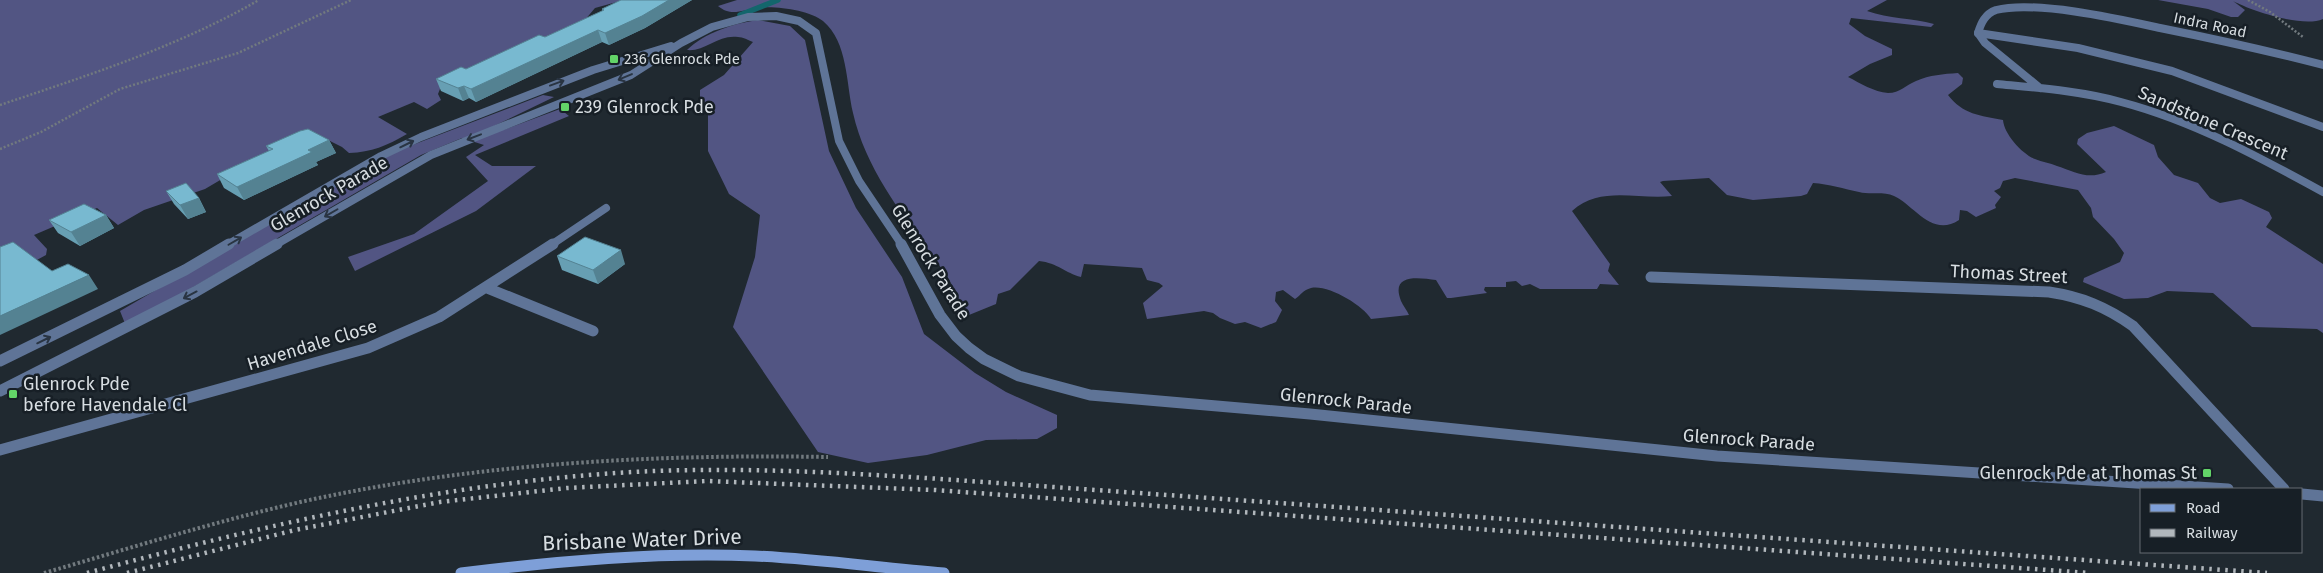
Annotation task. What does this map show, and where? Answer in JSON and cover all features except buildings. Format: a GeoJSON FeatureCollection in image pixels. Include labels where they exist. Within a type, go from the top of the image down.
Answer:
{"type":"FeatureCollection","features":[{"type":"Feature","properties":{"kind":"main road","name":"Brisbane Water Drive"},"geometry":{"type":"LineString","coordinates":[[461,573],[551,562],[666,555],[756,556],[944,573]]}},
{"type":"Feature","properties":{"kind":"street","name":"Indra Road"},"geometry":{"type":"LineString","coordinates":[[1978,33],[1982,20],[1999,8],[2044,7],[2088,12],[2323,65]]}},
{"type":"Feature","properties":{"kind":"street","name":"Glenrock Parade"},"geometry":{"type":"LineString","coordinates":[[0,391],[195,292],[431,155],[632,75],[681,43],[712,28],[748,17],[784,17],[811,28],[816,33],[836,129],[843,150],[855,174],[900,243],[957,337],[994,364],[1025,379],[1057,389],[1090,395],[1310,414],[1717,456],[2213,488]]}},
{"type":"Feature","properties":{"kind":"street"},"geometry":{"type":"LineString","coordinates":[[1978,33],[1986,44],[2040,88]]}},
{"type":"Feature","properties":{"kind":"street"},"geometry":{"type":"LineString","coordinates":[[1978,33],[2078,48],[2164,69],[2323,127]]}},
{"type":"Feature","properties":{"kind":"street","name":"Glenrock Parade"},"geometry":{"type":"LineString","coordinates":[[0,361],[185,270],[381,156],[421,137],[584,73],[681,43]]}},
{"type":"Feature","properties":{"kind":"street","name":"Sandstone Crescent"},"geometry":{"type":"LineString","coordinates":[[1997,84],[2092,95],[2164,116],[2285,171],[2323,192]]}},
{"type":"Feature","properties":{"kind":"street","name":"Havendale Close"},"geometry":{"type":"LineString","coordinates":[[0,450],[344,356],[389,341],[439,317],[487,288],[606,208]]}},
{"type":"Feature","properties":{"kind":"street","name":"Thomas Street"},"geometry":{"type":"LineString","coordinates":[[1652,278],[2049,292],[2079,296],[2108,307],[2133,326],[2283,488]]}},
{"type":"Feature","properties":{"kind":"street"},"geometry":{"type":"LineString","coordinates":[[487,288],[593,331]]}},
{"type":"Feature","properties":{"kind":"street"},"geometry":{"type":"LineString","coordinates":[[2303,494],[2323,496]]}},
{"type":"Feature","properties":{"kind":"path"},"geometry":{"type":"LineString","coordinates":[[0,105],[188,38],[220,23],[258,0]]}},
{"type":"Feature","properties":{"kind":"path"},"geometry":{"type":"LineString","coordinates":[[0,149],[41,132],[120,89],[238,53],[351,0]]}},
{"type":"Feature","properties":{"kind":"path"},"geometry":{"type":"LineString","coordinates":[[2248,0],[2270,12],[2303,37]]}},
{"type":"Feature","properties":{"kind":"path"},"geometry":{"type":"LineString","coordinates":[[44,573],[244,515],[380,487],[479,472],[668,456],[748,454],[828,457]]}},
{"type":"Feature","properties":{"kind":"shaded area"},"geometry":{"type":"Polygon","coordinates":[[[0,0],[624,0],[595,8],[584,21],[440,89],[438,94],[441,100],[427,109],[414,102],[378,117],[407,134],[385,145],[372,150],[349,153],[342,147],[322,137],[222,179],[205,189],[144,210],[118,225],[97,208],[34,235],[47,249],[46,255],[35,261],[0,251],[0,0]]]}},
{"type":"Feature","properties":{"kind":"shaded area"},"geometry":{"type":"Polygon","coordinates":[[[737,0],[1887,0],[1867,11],[1884,16],[1934,24],[1931,27],[1851,18],[1849,24],[1865,36],[1892,49],[1892,55],[1870,64],[1848,77],[1872,89],[1888,93],[1896,92],[1926,77],[1958,73],[1963,78],[1962,84],[1948,95],[1959,106],[1972,113],[2003,120],[2010,137],[2019,148],[2030,156],[2082,174],[2093,175],[2106,172],[2077,144],[2078,139],[2087,133],[2114,126],[2154,145],[2158,157],[2174,175],[2198,183],[2210,198],[2220,203],[2241,199],[2269,212],[2272,218],[2266,227],[2323,264],[2323,333],[2317,329],[2252,327],[2213,293],[2167,291],[2148,298],[2124,299],[2083,282],[2084,278],[2120,262],[2124,253],[2114,239],[2093,217],[2091,208],[2078,190],[2015,178],[2003,181],[2000,188],[1994,191],[2001,197],[1995,205],[1996,208],[1976,217],[1967,211],[1960,210],[1959,220],[1949,225],[1932,223],[1894,196],[1863,193],[1831,185],[1813,183],[1807,194],[1801,196],[1753,200],[1727,195],[1709,178],[1663,181],[1660,182],[1672,196],[1607,196],[1583,203],[1572,211],[1610,264],[1608,271],[1619,285],[1600,284],[1597,289],[1540,289],[1530,284],[1522,286],[1516,281],[1506,282],[1506,287],[1485,287],[1484,290],[1487,293],[1447,298],[1436,280],[1408,279],[1399,286],[1399,292],[1401,301],[1409,315],[1371,319],[1367,313],[1353,302],[1335,292],[1311,288],[1295,299],[1283,290],[1276,292],[1275,301],[1282,310],[1276,322],[1261,328],[1245,322],[1235,324],[1213,313],[1204,311],[1147,319],[1143,303],[1163,286],[1147,280],[1142,268],[1084,264],[1081,277],[1046,262],[1039,261],[1010,290],[998,294],[996,304],[969,315],[962,306],[947,276],[879,178],[860,136],[853,113],[842,51],[831,30],[817,17],[801,11],[764,7],[732,12],[718,6],[737,0]]]}},
{"type":"Feature","properties":{"kind":"shaded area"},"geometry":{"type":"Polygon","coordinates":[[[2158,0],[2323,0],[2323,19],[2314,21],[2291,20],[2252,9],[2233,1],[2245,10],[2238,17],[2231,17],[2208,9],[2158,0]]]}},
{"type":"Feature","properties":{"kind":"shaded area"},"geometry":{"type":"Polygon","coordinates":[[[758,20],[790,26],[805,40],[829,151],[856,208],[902,277],[924,334],[975,373],[1006,392],[1057,415],[1057,428],[1037,439],[986,440],[927,455],[868,463],[818,452],[733,327],[755,257],[760,215],[729,194],[708,151],[708,114],[700,101],[700,90],[724,75],[753,42],[731,37],[693,50],[687,50],[702,39],[720,30],[758,20]]]}},
{"type":"Feature","properties":{"kind":"shaded area"},"geometry":{"type":"Polygon","coordinates":[[[543,95],[554,97],[494,126],[503,130],[560,109],[569,116],[475,155],[492,166],[536,166],[476,211],[355,271],[348,257],[414,234],[488,181],[466,157],[484,145],[462,138],[421,155],[126,326],[120,311],[389,154],[543,95]]]}},
{"type":"Feature","properties":{"kind":"waterway"},"geometry":{"type":"LineString","coordinates":[[740,15],[778,0]]}},
{"type":"Feature","properties":{"kind":"railway"},"geometry":{"type":"LineString","coordinates":[[87,573],[283,524],[415,498],[549,479],[616,473],[697,470],[819,472],[941,479],[2267,573]]}},
{"type":"Feature","properties":{"kind":"railway"},"geometry":{"type":"LineString","coordinates":[[127,573],[295,530],[440,502],[567,488],[707,481],[935,490],[2089,573]]}},
{"type":"Feature","properties":{"kind":"place","name":"236 Glenrock Pde"},"geometry":{"type":"Point","coordinates":[614,59]}},
{"type":"Feature","properties":{"kind":"place","name":"239 Glenrock Pde"},"geometry":{"type":"Point","coordinates":[565,107]}},
{"type":"Feature","properties":{"kind":"place","name":"Glenrock Pde before Havendale Cl"},"geometry":{"type":"Point","coordinates":[13,394]}},
{"type":"Feature","properties":{"kind":"place","name":"Glenrock Pde at Thomas St"},"geometry":{"type":"Point","coordinates":[2207,473]}}]}
